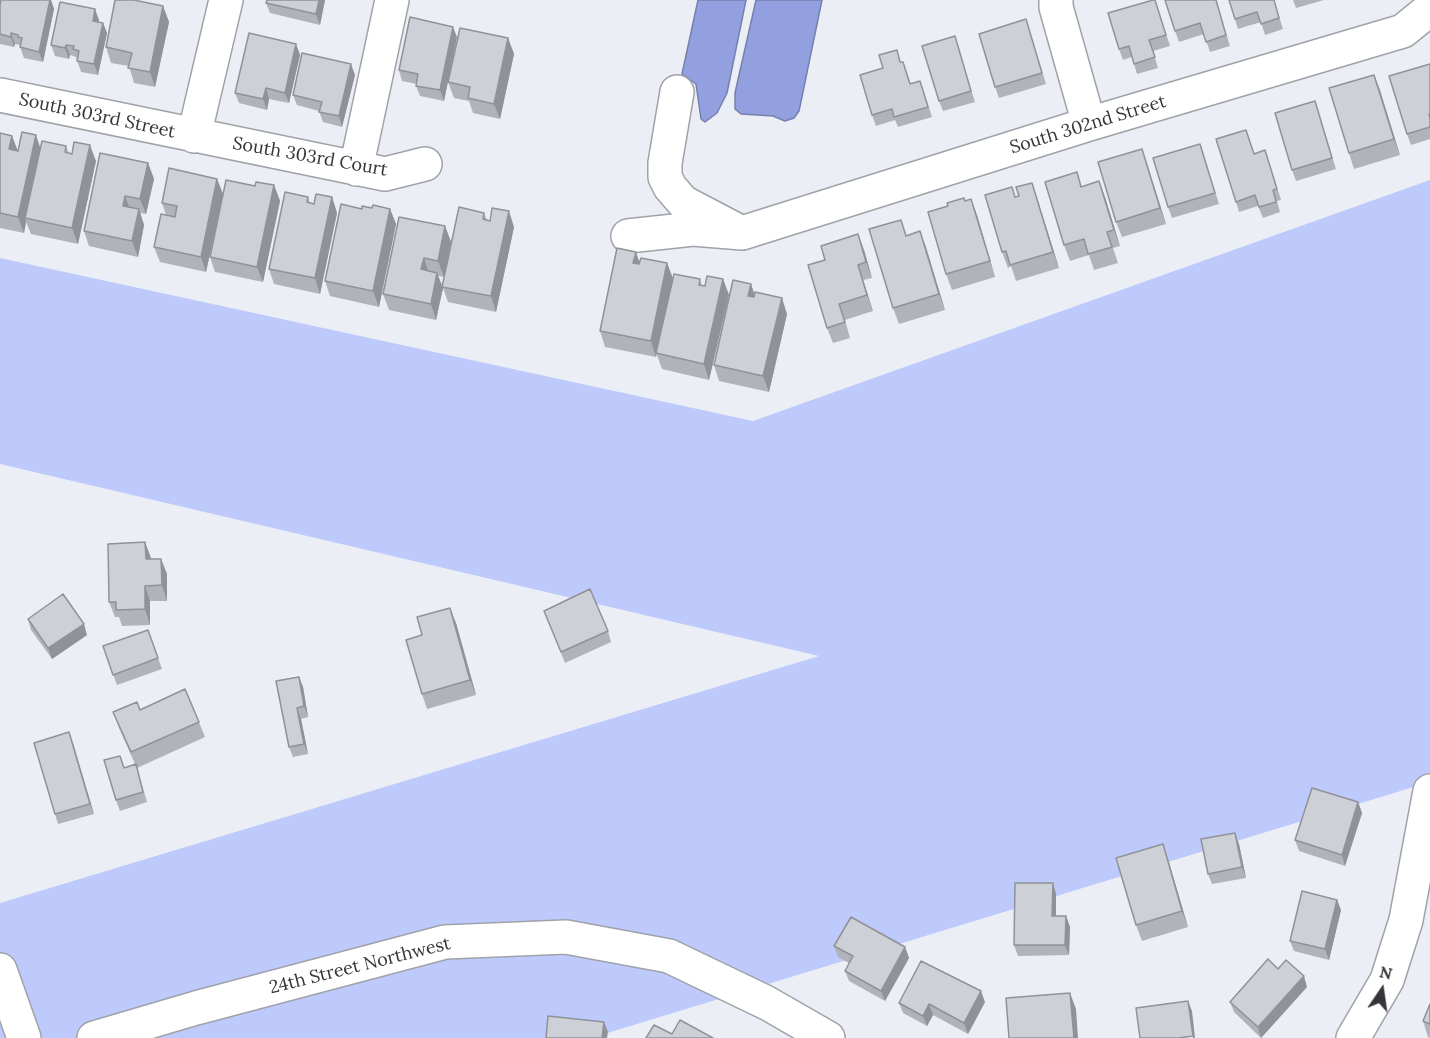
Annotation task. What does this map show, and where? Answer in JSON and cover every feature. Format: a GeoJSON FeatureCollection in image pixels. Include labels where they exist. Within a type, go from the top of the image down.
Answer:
{"type":"FeatureCollection","features":[{"type":"Feature","properties":{"kind":"street"},"geometry":{"type":"LineString","coordinates":[[194,136],[226,0]]}},
{"type":"Feature","properties":{"kind":"street"},"geometry":{"type":"LineString","coordinates":[[356,169],[392,0]]}},
{"type":"Feature","properties":{"kind":"street"},"geometry":{"type":"LineString","coordinates":[[1056,0],[1056,7],[1089,124]]}},
{"type":"Feature","properties":{"kind":"street","name":"South 302nd Street"},"geometry":{"type":"LineString","coordinates":[[742,233],[1089,124],[1403,31],[1430,9]]}},
{"type":"Feature","properties":{"kind":"street"},"geometry":{"type":"LineString","coordinates":[[677,92],[665,163],[665,177],[683,202],[742,233]]}},
{"type":"Feature","properties":{"kind":"street","name":"South 303rd Street"},"geometry":{"type":"LineString","coordinates":[[0,95],[194,136]]}},
{"type":"Feature","properties":{"kind":"street","name":"South 303rd Court"},"geometry":{"type":"LineString","coordinates":[[194,136],[385,174],[425,164]]}},
{"type":"Feature","properties":{"kind":"street"},"geometry":{"type":"LineString","coordinates":[[628,236],[693,229],[742,233]]}},
{"type":"Feature","properties":{"kind":"street"},"geometry":{"type":"LineString","coordinates":[[1353,1038],[1387,980],[1406,920],[1430,791]]}},
{"type":"Feature","properties":{"kind":"street","name":"24th Street Northwest"},"geometry":{"type":"LineString","coordinates":[[94,1038],[207,1005],[445,942],[566,937],[669,956],[767,1003],[828,1038]]}},
{"type":"Feature","properties":{"kind":"street"},"geometry":{"type":"LineString","coordinates":[[0,970],[24,1038]]}},
{"type":"Feature","properties":{"kind":"shaded area"},"geometry":{"type":"Polygon","coordinates":[[[698,0],[746,0],[727,93],[717,113],[705,122],[701,119],[696,84],[682,74],[698,0]]]}},
{"type":"Feature","properties":{"kind":"shaded area"},"geometry":{"type":"Polygon","coordinates":[[[756,0],[822,0],[799,111],[794,118],[785,121],[773,116],[741,114],[735,109],[735,93],[756,0]]]}},
{"type":"Feature","properties":{"kind":"shaded area"},"geometry":{"type":"Polygon","coordinates":[[[1430,180],[1430,782],[591,1038],[0,1038],[0,903],[819,656],[0,464],[0,258],[753,421],[1430,180]]]}},
{"type":"Feature","properties":{"kind":"building"},"geometry":{"type":"Polygon","coordinates":[[[1,0],[50,0],[39,52],[20,47],[22,38],[18,35],[11,33],[11,37],[0,34],[1,0]]]}},
{"type":"Feature","properties":{"kind":"building"},"geometry":{"type":"Polygon","coordinates":[[[115,0],[134,0],[163,6],[150,72],[128,68],[132,53],[106,47],[115,0]]]}},
{"type":"Feature","properties":{"kind":"building"},"geometry":{"type":"Polygon","coordinates":[[[267,0],[319,0],[316,14],[266,3],[267,0]]]}},
{"type":"Feature","properties":{"kind":"building"},"geometry":{"type":"Polygon","coordinates":[[[1155,0],[1166,35],[1149,40],[1155,57],[1134,64],[1129,46],[1119,49],[1108,13],[1155,0]]]}},
{"type":"Feature","properties":{"kind":"building"},"geometry":{"type":"Polygon","coordinates":[[[1165,0],[1216,0],[1226,35],[1206,42],[1200,23],[1175,31],[1165,0]]]}},
{"type":"Feature","properties":{"kind":"building"},"geometry":{"type":"Polygon","coordinates":[[[1229,0],[1274,0],[1279,18],[1261,24],[1257,12],[1235,19],[1229,0]]]}},
{"type":"Feature","properties":{"kind":"building"},"geometry":{"type":"Polygon","coordinates":[[[60,2],[95,9],[93,21],[103,23],[94,64],[77,61],[79,51],[73,49],[74,46],[66,45],[65,48],[51,45],[60,2]]]}},
{"type":"Feature","properties":{"kind":"building"},"geometry":{"type":"Polygon","coordinates":[[[410,17],[453,27],[440,90],[416,86],[418,74],[399,70],[410,17]]]}},
{"type":"Feature","properties":{"kind":"building"},"geometry":{"type":"Polygon","coordinates":[[[1026,19],[1042,73],[995,87],[979,34],[1026,19]]]}},
{"type":"Feature","properties":{"kind":"building"},"geometry":{"type":"Polygon","coordinates":[[[460,28],[508,38],[494,104],[468,98],[470,87],[448,82],[460,28]]]}},
{"type":"Feature","properties":{"kind":"building"},"geometry":{"type":"Polygon","coordinates":[[[249,33],[296,44],[285,93],[266,88],[263,99],[235,93],[249,33]]]}},
{"type":"Feature","properties":{"kind":"building"},"geometry":{"type":"Polygon","coordinates":[[[955,36],[971,91],[939,101],[922,46],[955,36]]]}},
{"type":"Feature","properties":{"kind":"building"},"geometry":{"type":"Polygon","coordinates":[[[897,50],[910,84],[920,81],[928,107],[894,117],[892,109],[872,115],[860,75],[883,68],[879,55],[897,50]]]}},
{"type":"Feature","properties":{"kind":"building"},"geometry":{"type":"Polygon","coordinates":[[[302,53],[351,64],[339,116],[319,112],[322,102],[293,95],[302,53]]]}},
{"type":"Feature","properties":{"kind":"building"},"geometry":{"type":"Polygon","coordinates":[[[1430,64],[1430,127],[1407,134],[1389,76],[1430,64]]]}},
{"type":"Feature","properties":{"kind":"building"},"geometry":{"type":"Polygon","coordinates":[[[1374,75],[1394,139],[1349,153],[1329,88],[1374,75]]]}},
{"type":"Feature","properties":{"kind":"building"},"geometry":{"type":"Polygon","coordinates":[[[1315,101],[1332,158],[1292,170],[1275,113],[1315,101]]]}},
{"type":"Feature","properties":{"kind":"building"},"geometry":{"type":"Polygon","coordinates":[[[1246,130],[1254,154],[1265,150],[1277,189],[1273,190],[1276,202],[1259,207],[1255,195],[1236,202],[1216,139],[1246,130]]]}},
{"type":"Feature","properties":{"kind":"building"},"geometry":{"type":"Polygon","coordinates":[[[22,132],[36,135],[18,217],[0,213],[0,133],[12,136],[9,149],[18,151],[22,132]]]}},
{"type":"Feature","properties":{"kind":"building"},"geometry":{"type":"Polygon","coordinates":[[[42,141],[66,146],[65,152],[72,154],[74,142],[90,145],[72,228],[25,218],[42,141]]]}},
{"type":"Feature","properties":{"kind":"building"},"geometry":{"type":"Polygon","coordinates":[[[1200,144],[1215,193],[1168,207],[1153,158],[1200,144]]]}},
{"type":"Feature","properties":{"kind":"building"},"geometry":{"type":"Polygon","coordinates":[[[1142,149],[1160,208],[1116,222],[1098,162],[1142,149]]]}},
{"type":"Feature","properties":{"kind":"building"},"geometry":{"type":"Polygon","coordinates":[[[100,153],[148,163],[140,199],[125,196],[123,206],[139,209],[132,241],[84,231],[100,153]]]}},
{"type":"Feature","properties":{"kind":"building"},"geometry":{"type":"Polygon","coordinates":[[[169,168],[217,179],[201,257],[154,247],[161,214],[175,217],[177,206],[162,203],[169,168]]]}},
{"type":"Feature","properties":{"kind":"building"},"geometry":{"type":"Polygon","coordinates":[[[1077,172],[1081,187],[1099,181],[1114,230],[1107,232],[1112,247],[1088,254],[1084,239],[1064,245],[1045,182],[1077,172]]]}},
{"type":"Feature","properties":{"kind":"building"},"geometry":{"type":"Polygon","coordinates":[[[226,180],[255,186],[256,182],[274,185],[257,267],[210,257],[226,180]]]}},
{"type":"Feature","properties":{"kind":"building"},"geometry":{"type":"Polygon","coordinates":[[[1032,183],[1053,252],[1010,265],[1006,251],[1002,252],[985,195],[1012,187],[1015,197],[1019,196],[1016,187],[1032,183]]]}},
{"type":"Feature","properties":{"kind":"building"},"geometry":{"type":"Polygon","coordinates":[[[285,192],[308,197],[307,202],[314,204],[316,194],[332,197],[315,278],[269,269],[285,192]]]}},
{"type":"Feature","properties":{"kind":"building"},"geometry":{"type":"Polygon","coordinates":[[[964,198],[965,201],[971,199],[990,261],[946,274],[928,212],[964,198]]]}},
{"type":"Feature","properties":{"kind":"building"},"geometry":{"type":"Polygon","coordinates":[[[341,204],[362,209],[362,206],[372,208],[373,205],[390,209],[373,291],[325,281],[341,204]]]}},
{"type":"Feature","properties":{"kind":"building"},"geometry":{"type":"Polygon","coordinates":[[[459,207],[484,213],[483,219],[490,221],[492,208],[509,211],[491,296],[442,287],[459,207]]]}},
{"type":"Feature","properties":{"kind":"building"},"geometry":{"type":"Polygon","coordinates":[[[399,217],[445,226],[438,261],[424,258],[421,269],[437,273],[431,304],[383,294],[399,217]]]}},
{"type":"Feature","properties":{"kind":"building"},"geometry":{"type":"Polygon","coordinates":[[[901,220],[906,236],[920,231],[939,294],[893,308],[869,229],[901,220]]]}},
{"type":"Feature","properties":{"kind":"building"},"geometry":{"type":"Polygon","coordinates":[[[858,234],[866,262],[858,265],[867,295],[839,304],[845,322],[827,328],[808,265],[825,260],[821,246],[858,234]]]}},
{"type":"Feature","properties":{"kind":"building"},"geometry":{"type":"Polygon","coordinates":[[[617,248],[636,252],[633,263],[639,264],[641,258],[667,263],[651,341],[600,331],[617,248]]]}},
{"type":"Feature","properties":{"kind":"building"},"geometry":{"type":"Polygon","coordinates":[[[674,274],[700,279],[699,285],[705,286],[707,276],[723,279],[704,364],[656,353],[674,274]]]}},
{"type":"Feature","properties":{"kind":"building"},"geometry":{"type":"Polygon","coordinates":[[[733,280],[751,284],[748,296],[754,297],[755,292],[782,298],[763,376],[714,365],[733,280]]]}},
{"type":"Feature","properties":{"kind":"building"},"geometry":{"type":"Polygon","coordinates":[[[145,542],[146,559],[161,559],[162,585],[145,586],[145,609],[116,610],[116,602],[109,602],[108,544],[145,542]]]}},
{"type":"Feature","properties":{"kind":"building"},"geometry":{"type":"Polygon","coordinates":[[[590,589],[608,631],[561,652],[544,611],[590,589]]]}},
{"type":"Feature","properties":{"kind":"building"},"geometry":{"type":"Polygon","coordinates":[[[63,594],[84,624],[48,648],[28,619],[63,594]]]}},
{"type":"Feature","properties":{"kind":"building"},"geometry":{"type":"Polygon","coordinates":[[[450,608],[470,680],[422,694],[406,640],[422,635],[417,617],[450,608]]]}},
{"type":"Feature","properties":{"kind":"building"},"geometry":{"type":"Polygon","coordinates":[[[148,630],[158,658],[113,675],[103,646],[148,630]]]}},
{"type":"Feature","properties":{"kind":"building"},"geometry":{"type":"Polygon","coordinates":[[[299,677],[304,706],[297,708],[304,744],[289,747],[276,681],[299,677]]]}},
{"type":"Feature","properties":{"kind":"building"},"geometry":{"type":"Polygon","coordinates":[[[185,689],[199,722],[131,752],[113,712],[137,702],[140,710],[185,689]]]}},
{"type":"Feature","properties":{"kind":"building"},"geometry":{"type":"Polygon","coordinates":[[[69,732],[90,804],[55,814],[34,743],[69,732]]]}},
{"type":"Feature","properties":{"kind":"building"},"geometry":{"type":"Polygon","coordinates":[[[120,756],[124,768],[136,764],[143,792],[116,800],[104,760],[120,756]]]}},
{"type":"Feature","properties":{"kind":"building"},"geometry":{"type":"Polygon","coordinates":[[[1312,788],[1358,802],[1342,855],[1295,840],[1312,788]]]}},
{"type":"Feature","properties":{"kind":"building"},"geometry":{"type":"Polygon","coordinates":[[[1235,833],[1242,867],[1208,874],[1201,839],[1235,833]]]}},
{"type":"Feature","properties":{"kind":"building"},"geometry":{"type":"Polygon","coordinates":[[[1163,844],[1182,911],[1136,925],[1116,858],[1163,844]]]}},
{"type":"Feature","properties":{"kind":"building"},"geometry":{"type":"Polygon","coordinates":[[[1015,883],[1053,883],[1052,916],[1066,916],[1065,945],[1014,945],[1015,883]]]}},
{"type":"Feature","properties":{"kind":"building"},"geometry":{"type":"Polygon","coordinates":[[[1302,891],[1337,900],[1325,949],[1290,941],[1302,891]]]}},
{"type":"Feature","properties":{"kind":"building"},"geometry":{"type":"Polygon","coordinates":[[[851,917],[905,947],[881,991],[845,971],[853,956],[834,946],[851,917]]]}},
{"type":"Feature","properties":{"kind":"building"},"geometry":{"type":"Polygon","coordinates":[[[1268,959],[1278,969],[1286,960],[1304,976],[1258,1027],[1230,1002],[1268,959]]]}},
{"type":"Feature","properties":{"kind":"building"},"geometry":{"type":"Polygon","coordinates":[[[921,961],[981,991],[964,1023],[929,1004],[923,1016],[899,1003],[921,961]]]}},
{"type":"Feature","properties":{"kind":"building"},"geometry":{"type":"Polygon","coordinates":[[[1070,993],[1074,1038],[1009,1038],[1006,998],[1070,993]]]}},
{"type":"Feature","properties":{"kind":"building"},"geometry":{"type":"Polygon","coordinates":[[[1188,1001],[1193,1036],[1140,1038],[1136,1008],[1188,1001]]]}},
{"type":"Feature","properties":{"kind":"building"},"geometry":{"type":"Polygon","coordinates":[[[1430,1004],[1430,1024],[1423,1021],[1430,1004]]]}},
{"type":"Feature","properties":{"kind":"building"},"geometry":{"type":"Polygon","coordinates":[[[548,1016],[604,1022],[602,1038],[546,1038],[548,1016]]]}},
{"type":"Feature","properties":{"kind":"building"},"geometry":{"type":"Polygon","coordinates":[[[680,1020],[713,1038],[646,1038],[654,1025],[672,1034],[680,1020]]]}}]}
